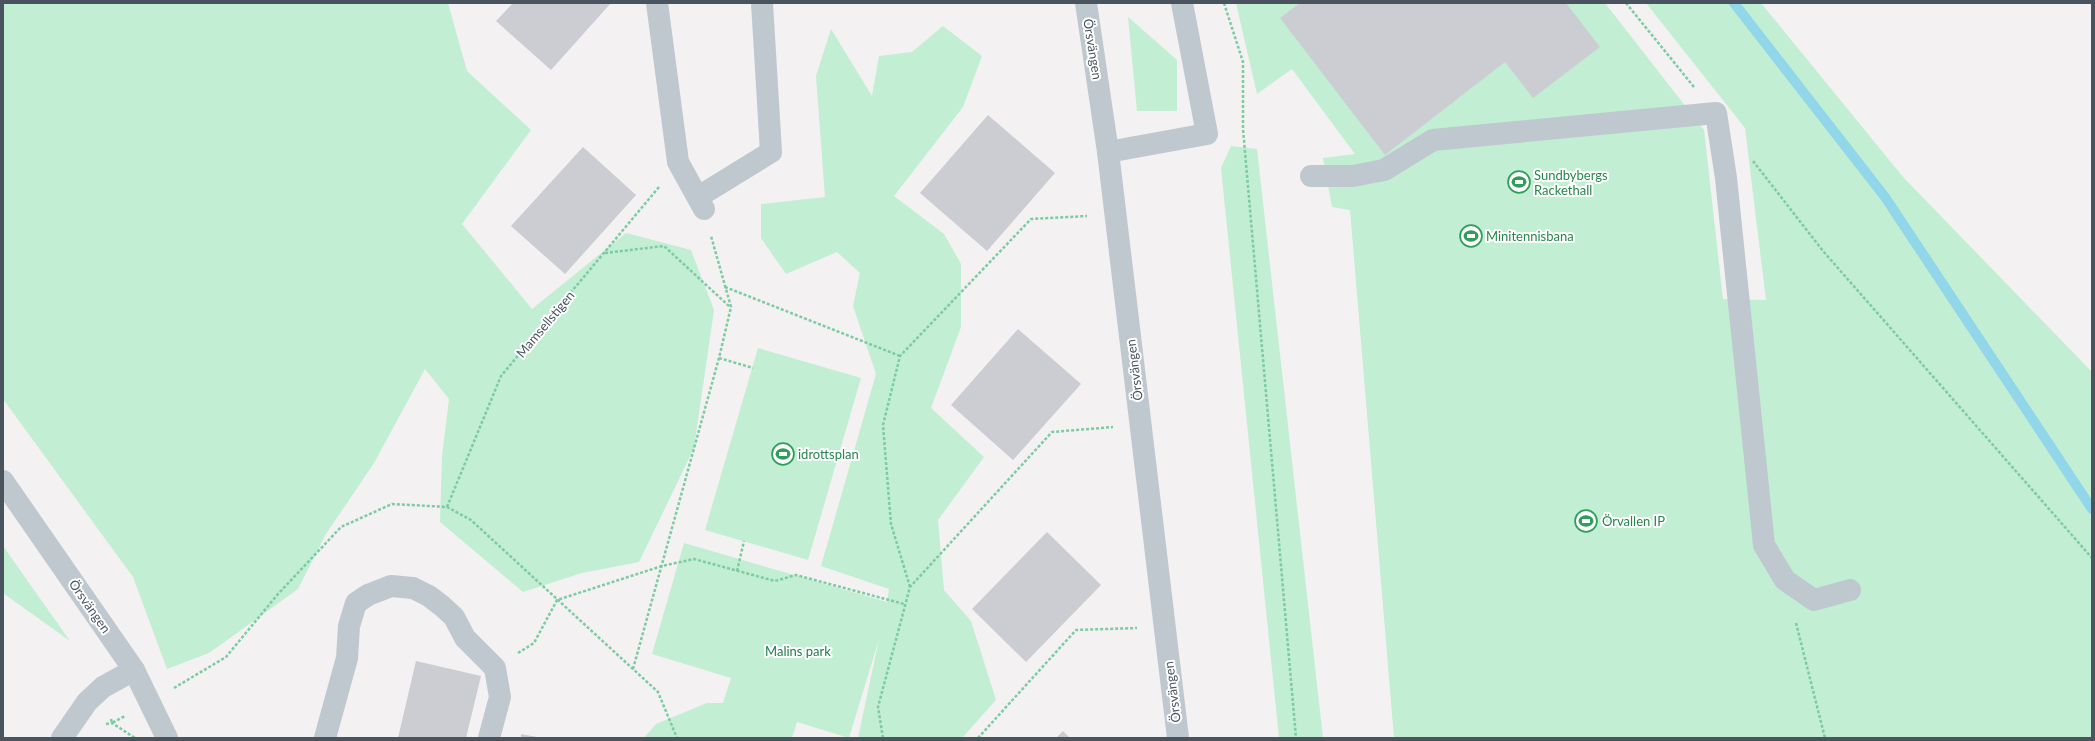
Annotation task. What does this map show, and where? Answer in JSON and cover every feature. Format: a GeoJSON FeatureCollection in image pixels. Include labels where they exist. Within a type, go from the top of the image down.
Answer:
{"type":"FeatureCollection","features":[{"type":"Feature","properties":{"kind":"street"},"geometry":{"type":"LineString","coordinates":[[657,3],[678,162],[701,204],[771,152],[762,3]]}},
{"type":"Feature","properties":{"kind":"street","name":"Örsvängen"},"geometry":{"type":"LineString","coordinates":[[1086,3],[1116,214],[1178,738]]}},
{"type":"Feature","properties":{"kind":"street"},"geometry":{"type":"LineString","coordinates":[[1108,152],[1207,134],[1182,3]]}},
{"type":"Feature","properties":{"kind":"street"},"geometry":{"type":"LineString","coordinates":[[1311,176],[1353,176],[1384,170],[1433,140],[1716,113],[1726,178],[1764,545],[1785,580],[1814,600],[1850,590]]}},
{"type":"Feature","properties":{"kind":"street","name":"Örsvängen"},"geometry":{"type":"LineString","coordinates":[[3,481],[134,670],[167,738]]}},
{"type":"Feature","properties":{"kind":"street"},"geometry":{"type":"LineString","coordinates":[[325,738],[347,658],[349,626],[356,603],[368,595],[391,586],[413,588],[429,596],[454,617],[465,638],[495,668],[500,697],[489,738]]}},
{"type":"Feature","properties":{"kind":"street"},"geometry":{"type":"LineString","coordinates":[[62,738],[87,702],[103,687],[134,670]]}},
{"type":"Feature","properties":{"kind":"path"},"geometry":{"type":"LineString","coordinates":[[1224,3],[1242,62],[1243,128],[1296,738]]}},
{"type":"Feature","properties":{"kind":"path"},"geometry":{"type":"LineString","coordinates":[[1626,3],[1716,113]]}},
{"type":"Feature","properties":{"kind":"path"},"geometry":{"type":"LineString","coordinates":[[1750,157],[1822,251],[2092,558]]}},
{"type":"Feature","properties":{"kind":"path","name":"Mamsellstigen"},"geometry":{"type":"LineString","coordinates":[[447,507],[501,376],[678,162]]}},
{"type":"Feature","properties":{"kind":"path"},"geometry":{"type":"LineString","coordinates":[[633,670],[719,358],[731,307],[701,204]]}},
{"type":"Feature","properties":{"kind":"path"},"geometry":{"type":"LineString","coordinates":[[910,587],[890,524],[883,425],[900,356],[1031,219],[1116,214]]}},
{"type":"Feature","properties":{"kind":"path"},"geometry":{"type":"LineString","coordinates":[[604,253],[664,246],[731,307]]}},
{"type":"Feature","properties":{"kind":"path"},"geometry":{"type":"LineString","coordinates":[[725,287],[900,356]]}},
{"type":"Feature","properties":{"kind":"path"},"geometry":{"type":"LineString","coordinates":[[719,358],[753,368]]}},
{"type":"Feature","properties":{"kind":"path"},"geometry":{"type":"LineString","coordinates":[[884,738],[878,707],[904,604],[910,587],[1052,432],[1141,425]]}},
{"type":"Feature","properties":{"kind":"path"},"geometry":{"type":"LineString","coordinates":[[737,571],[744,541]]}},
{"type":"Feature","properties":{"kind":"path"},"geometry":{"type":"LineString","coordinates":[[495,668],[534,643],[557,600],[662,566],[694,559],[775,582],[796,575],[904,604]]}},
{"type":"Feature","properties":{"kind":"path"},"geometry":{"type":"LineString","coordinates":[[1785,580],[1825,738]]}},
{"type":"Feature","properties":{"kind":"path"},"geometry":{"type":"LineString","coordinates":[[978,738],[1076,630],[1164,627]]}},
{"type":"Feature","properties":{"kind":"path"},"geometry":{"type":"LineString","coordinates":[[103,687],[112,723],[135,738]]}},
{"type":"Feature","properties":{"kind":"path"},"geometry":{"type":"LineString","coordinates":[[99,726],[112,723]]}},
{"type":"Feature","properties":{"kind":"green space"},"geometry":{"type":"Polygon","coordinates":[[[3,3],[448,3],[467,71],[531,130],[462,224],[532,309],[626,233],[691,250],[714,310],[694,448],[639,562],[582,573],[523,592],[440,522],[442,456],[449,399],[425,369],[374,463],[326,534],[298,589],[209,653],[167,669],[133,577],[3,399],[3,3]]]}},
{"type":"Feature","properties":{"kind":"green space"},"geometry":{"type":"Polygon","coordinates":[[[1236,3],[1605,3],[1704,130],[1723,299],[1766,300],[1745,128],[1646,3],[1761,3],[1903,177],[2092,372],[2092,738],[1394,738],[1350,210],[1332,207],[1323,158],[1355,154],[1292,69],[1257,94],[1236,3]]]}},
{"type":"Feature","properties":{"kind":"green space"},"geometry":{"type":"Polygon","coordinates":[[[1128,17],[1177,60],[1177,111],[1137,111],[1128,17]]]}},
{"type":"Feature","properties":{"kind":"green space","name":"Malins park"},"geometry":{"type":"Polygon","coordinates":[[[943,26],[982,56],[963,107],[894,196],[944,234],[961,264],[961,327],[931,408],[984,457],[938,520],[944,590],[971,621],[996,700],[962,738],[858,738],[879,639],[849,738],[797,722],[792,738],[644,738],[656,724],[707,703],[723,703],[731,678],[652,654],[684,543],[887,602],[889,589],[821,566],[876,374],[853,306],[860,273],[837,252],[786,274],[761,238],[761,204],[825,197],[816,76],[831,29],[872,96],[879,56],[912,52],[943,26]]]}},
{"type":"Feature","properties":{"kind":"green space"},"geometry":{"type":"Polygon","coordinates":[[[1231,146],[1257,149],[1323,738],[1279,738],[1221,168],[1231,146]]]}},
{"type":"Feature","properties":{"kind":"green space","name":"idrottsplan"},"geometry":{"type":"Polygon","coordinates":[[[758,348],[861,378],[808,560],[705,530],[758,348]]]}},
{"type":"Feature","properties":{"kind":"green space"},"geometry":{"type":"Polygon","coordinates":[[[3,546],[70,641],[3,593],[3,546]]]}},
{"type":"Feature","properties":{"kind":"building"},"geometry":{"type":"Polygon","coordinates":[[[513,3],[611,3],[551,70],[496,21],[513,3]]]}},
{"type":"Feature","properties":{"kind":"building"},"geometry":{"type":"Polygon","coordinates":[[[1300,3],[1566,3],[1600,47],[1533,98],[1505,62],[1385,155],[1280,18],[1300,3]]]}},
{"type":"Feature","properties":{"kind":"building"},"geometry":{"type":"Polygon","coordinates":[[[988,115],[1055,173],[987,251],[920,193],[988,115]]]}},
{"type":"Feature","properties":{"kind":"building"},"geometry":{"type":"Polygon","coordinates":[[[583,147],[636,195],[565,274],[511,226],[583,147]]]}},
{"type":"Feature","properties":{"kind":"building"},"geometry":{"type":"Polygon","coordinates":[[[1018,329],[1081,384],[1013,460],[951,405],[1018,329]]]}},
{"type":"Feature","properties":{"kind":"building"},"geometry":{"type":"Polygon","coordinates":[[[1047,532],[1101,585],[1026,662],[972,609],[1047,532]]]}},
{"type":"Feature","properties":{"kind":"building"},"geometry":{"type":"Polygon","coordinates":[[[416,661],[481,676],[466,738],[398,738],[416,661]]]}},
{"type":"Feature","properties":{"kind":"building"},"geometry":{"type":"Polygon","coordinates":[[[1063,731],[1070,738],[1056,738],[1063,731]]]}},
{"type":"Feature","properties":{"kind":"building"},"geometry":{"type":"Polygon","coordinates":[[[521,734],[537,737],[537,738],[521,738],[521,734]]]}},
{"type":"Feature","properties":{"kind":"waterway"},"geometry":{"type":"LineString","coordinates":[[1734,3],[1885,197],[2092,509]]}},
{"type":"Feature","properties":{"kind":"place","name":"Sundbybergs Rackethall"},"geometry":{"type":"Point","coordinates":[1519,182]}},
{"type":"Feature","properties":{"kind":"place","name":"Minitennisbana"},"geometry":{"type":"Point","coordinates":[1471,236]}},
{"type":"Feature","properties":{"kind":"place","name":"idrottsplan"},"geometry":{"type":"Point","coordinates":[783,454]}},
{"type":"Feature","properties":{"kind":"place","name":"Örvallen IP"},"geometry":{"type":"Point","coordinates":[1586,521]}}]}
